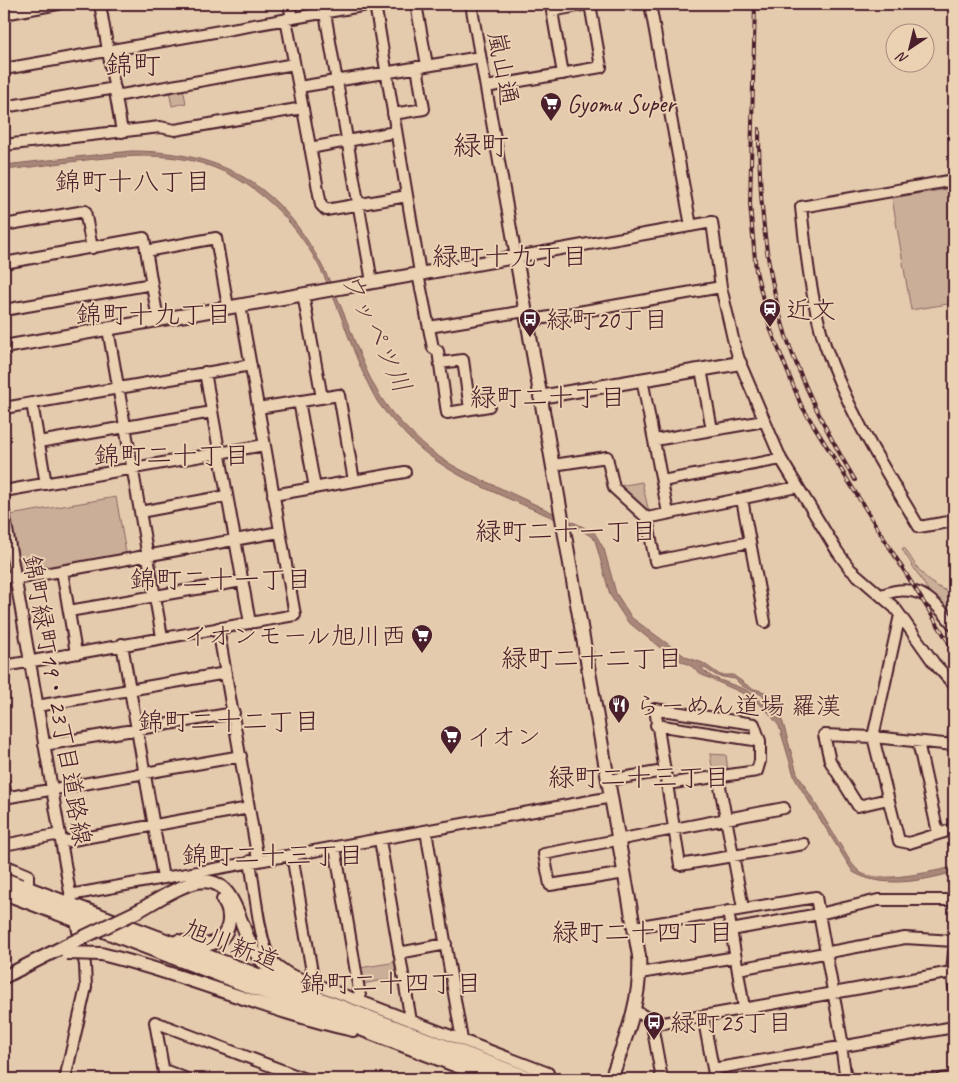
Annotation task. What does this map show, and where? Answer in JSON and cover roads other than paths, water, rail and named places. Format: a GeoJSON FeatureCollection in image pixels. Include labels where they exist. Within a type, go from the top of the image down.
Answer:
{"type":"FeatureCollection","features":[{"type":"Feature","properties":{"kind":"highway","name":"旭川新道"},"geometry":{"type":"LineString","coordinates":[[4,880],[530,1079]]}},
{"type":"Feature","properties":{"kind":"highway","name":"旭川新道"},"geometry":{"type":"LineString","coordinates":[[4,892],[74,907],[387,1038],[494,1079]]}},
{"type":"Feature","properties":{"kind":"main road"},"geometry":{"type":"LineString","coordinates":[[4,347],[516,257],[612,797],[640,973],[634,1010],[611,1079]]}},
{"type":"Feature","properties":{"kind":"main road"},"geometry":{"type":"LineString","coordinates":[[540,397],[740,363]]}},
{"type":"Feature","properties":{"kind":"main road"},"geometry":{"type":"LineString","coordinates":[[4,977],[40,959],[66,949],[184,886],[198,882],[208,882],[218,886],[234,903],[252,948],[269,969],[294,985],[358,1008],[381,1024]]}},
{"type":"Feature","properties":{"kind":"main road"},"geometry":{"type":"LineString","coordinates":[[94,915],[188,944],[214,942],[223,935],[228,927],[230,914],[222,898],[214,891],[202,888],[169,895]]}},
{"type":"Feature","properties":{"kind":"main road"},"geometry":{"type":"LineString","coordinates":[[66,949],[136,962],[305,1019],[387,1038]]}},
{"type":"Feature","properties":{"kind":"street"},"geometry":{"type":"LineString","coordinates":[[4,14],[58,4]]}},
{"type":"Feature","properties":{"kind":"street"},"geometry":{"type":"LineString","coordinates":[[100,4],[122,132]]}},
{"type":"Feature","properties":{"kind":"street"},"geometry":{"type":"LineString","coordinates":[[289,4],[294,64],[321,205],[326,210],[407,196]]}},
{"type":"Feature","properties":{"kind":"street"},"geometry":{"type":"LineString","coordinates":[[4,69],[325,13],[347,6],[374,4],[387,72],[419,274],[433,348],[438,351],[447,413],[489,406]]}},
{"type":"Feature","properties":{"kind":"street"},"geometry":{"type":"LineString","coordinates":[[393,114],[424,108],[416,4]]}},
{"type":"Feature","properties":{"kind":"street","name":"嵐山通"},"geometry":{"type":"LineString","coordinates":[[471,4],[516,257]]}},
{"type":"Feature","properties":{"kind":"street"},"geometry":{"type":"LineString","coordinates":[[486,87],[563,74],[601,66],[590,4],[552,11],[563,74]]}},
{"type":"Feature","properties":{"kind":"street"},"geometry":{"type":"LineString","coordinates":[[650,4],[691,226]]}},
{"type":"Feature","properties":{"kind":"street"},"geometry":{"type":"LineString","coordinates":[[325,13],[372,282]]}},
{"type":"Feature","properties":{"kind":"street"},"geometry":{"type":"LineString","coordinates":[[299,87],[480,57]]}},
{"type":"Feature","properties":{"kind":"street"},"geometry":{"type":"LineString","coordinates":[[4,107],[116,92],[294,64]]}},
{"type":"Feature","properties":{"kind":"street"},"geometry":{"type":"LineString","coordinates":[[4,144],[160,127],[175,130],[303,108]]}},
{"type":"Feature","properties":{"kind":"street"},"geometry":{"type":"LineString","coordinates":[[310,148],[395,132]]}},
{"type":"Feature","properties":{"kind":"street"},"geometry":{"type":"LineString","coordinates":[[954,180],[801,207],[807,264],[825,345],[862,431],[919,526],[954,521]]}},
{"type":"Feature","properties":{"kind":"street"},"geometry":{"type":"LineString","coordinates":[[4,224],[85,211],[92,248]]}},
{"type":"Feature","properties":{"kind":"street"},"geometry":{"type":"LineString","coordinates":[[516,257],[712,222],[721,287],[740,363],[781,459],[850,569],[882,595],[900,615],[934,663],[954,685]]}},
{"type":"Feature","properties":{"kind":"street"},"geometry":{"type":"LineString","coordinates":[[4,263],[144,238],[158,320]]}},
{"type":"Feature","properties":{"kind":"street"},"geometry":{"type":"LineString","coordinates":[[4,666],[295,615],[251,364],[216,238],[146,252]]}},
{"type":"Feature","properties":{"kind":"street"},"geometry":{"type":"LineString","coordinates":[[4,310],[152,284]]}},
{"type":"Feature","properties":{"kind":"street"},"geometry":{"type":"LineString","coordinates":[[429,328],[526,316],[721,287]]}},
{"type":"Feature","properties":{"kind":"street"},"geometry":{"type":"LineString","coordinates":[[309,293],[322,398]]}},
{"type":"Feature","properties":{"kind":"street"},"geometry":{"type":"LineString","coordinates":[[108,329],[162,638]]}},
{"type":"Feature","properties":{"kind":"street"},"geometry":{"type":"LineString","coordinates":[[440,363],[463,360],[470,409]]}},
{"type":"Feature","properties":{"kind":"street"},"geometry":{"type":"LineString","coordinates":[[4,408],[251,364]]}},
{"type":"Feature","properties":{"kind":"street"},"geometry":{"type":"LineString","coordinates":[[701,369],[712,430]]}},
{"type":"Feature","properties":{"kind":"street"},"geometry":{"type":"LineString","coordinates":[[205,372],[250,623]]}},
{"type":"Feature","properties":{"kind":"street"},"geometry":{"type":"LineString","coordinates":[[642,380],[668,513]]}},
{"type":"Feature","properties":{"kind":"street"},"geometry":{"type":"LineString","coordinates":[[258,408],[339,395],[354,481]]}},
{"type":"Feature","properties":{"kind":"street"},"geometry":{"type":"LineString","coordinates":[[299,401],[315,488]]}},
{"type":"Feature","properties":{"kind":"street"},"geometry":{"type":"LineString","coordinates":[[32,403],[46,484]]}},
{"type":"Feature","properties":{"kind":"street"},"geometry":{"type":"LineString","coordinates":[[39,442],[212,412]]}},
{"type":"Feature","properties":{"kind":"street"},"geometry":{"type":"LineString","coordinates":[[655,440],[764,421]]}},
{"type":"Feature","properties":{"kind":"street"},"geometry":{"type":"LineString","coordinates":[[4,491],[264,445]]}},
{"type":"Feature","properties":{"kind":"street"},"geometry":{"type":"LineString","coordinates":[[553,465],[607,457],[614,488],[647,518],[655,562],[750,542]]}},
{"type":"Feature","properties":{"kind":"street"},"geometry":{"type":"LineString","coordinates":[[662,481],[781,459]]}},
{"type":"Feature","properties":{"kind":"street"},"geometry":{"type":"LineString","coordinates":[[273,495],[405,472]]}},
{"type":"Feature","properties":{"kind":"street"},"geometry":{"type":"LineString","coordinates":[[647,518],[797,487]]}},
{"type":"Feature","properties":{"kind":"street"},"geometry":{"type":"LineString","coordinates":[[140,512],[226,496]]}},
{"type":"Feature","properties":{"kind":"street"},"geometry":{"type":"LineString","coordinates":[[742,499],[765,622]]}},
{"type":"Feature","properties":{"kind":"street","name":"錦町緑町19・23丁目道路線"},"geometry":{"type":"LineString","coordinates":[[4,512],[52,790],[85,965],[86,986],[65,1079]]}},
{"type":"Feature","properties":{"kind":"street"},"geometry":{"type":"LineString","coordinates":[[4,578],[62,571],[280,532]]}},
{"type":"Feature","properties":{"kind":"street"},"geometry":{"type":"LineString","coordinates":[[62,571],[76,653]]}},
{"type":"Feature","properties":{"kind":"street"},"geometry":{"type":"LineString","coordinates":[[69,611],[242,581]]}},
{"type":"Feature","properties":{"kind":"street"},"geometry":{"type":"LineString","coordinates":[[882,595],[895,590],[924,594],[937,604],[954,626]]}},
{"type":"Feature","properties":{"kind":"street"},"geometry":{"type":"LineString","coordinates":[[900,615],[873,737],[888,799],[899,841],[910,842],[954,829]]}},
{"type":"Feature","properties":{"kind":"street"},"geometry":{"type":"LineString","coordinates":[[218,628],[241,756],[264,940],[269,957],[277,966],[289,974],[548,1073],[549,1079]]}},
{"type":"Feature","properties":{"kind":"street"},"geometry":{"type":"LineString","coordinates":[[122,644],[164,878]]}},
{"type":"Feature","properties":{"kind":"street"},"geometry":{"type":"LineString","coordinates":[[37,706],[226,673]]}},
{"type":"Feature","properties":{"kind":"street"},"geometry":{"type":"LineString","coordinates":[[666,784],[757,771],[760,761],[760,741],[754,724],[655,709],[656,726],[673,829],[680,865],[804,844]]}},
{"type":"Feature","properties":{"kind":"street"},"geometry":{"type":"LineString","coordinates":[[44,745],[234,713]]}},
{"type":"Feature","properties":{"kind":"street"},"geometry":{"type":"LineString","coordinates":[[656,726],[760,741]]}},
{"type":"Feature","properties":{"kind":"street"},"geometry":{"type":"LineString","coordinates":[[888,799],[858,806],[830,761],[824,736],[873,737],[954,745]]}},
{"type":"Feature","properties":{"kind":"street"},"geometry":{"type":"LineString","coordinates":[[918,742],[938,833]]}},
{"type":"Feature","properties":{"kind":"street"},"geometry":{"type":"LineString","coordinates":[[4,784],[5,798],[241,756]]}},
{"type":"Feature","properties":{"kind":"street"},"geometry":{"type":"LineString","coordinates":[[609,780],[664,771]]}},
{"type":"Feature","properties":{"kind":"street"},"geometry":{"type":"LineString","coordinates":[[718,776],[743,908]]}},
{"type":"Feature","properties":{"kind":"street"},"geometry":{"type":"LineString","coordinates":[[74,907],[164,878],[612,797]]}},
{"type":"Feature","properties":{"kind":"street"},"geometry":{"type":"LineString","coordinates":[[4,845],[154,825],[249,808]]}},
{"type":"Feature","properties":{"kind":"street"},"geometry":{"type":"LineString","coordinates":[[625,873],[550,885],[544,854],[784,808]]}},
{"type":"Feature","properties":{"kind":"street"},"geometry":{"type":"LineString","coordinates":[[426,831],[462,1040]]}},
{"type":"Feature","properties":{"kind":"street"},"geometry":{"type":"LineString","coordinates":[[380,840],[411,1021]]}},
{"type":"Feature","properties":{"kind":"street"},"geometry":{"type":"LineString","coordinates":[[334,847],[361,1002]]}},
{"type":"Feature","properties":{"kind":"street"},"geometry":{"type":"LineString","coordinates":[[292,855],[314,984]]}},
{"type":"Feature","properties":{"kind":"street"},"geometry":{"type":"LineString","coordinates":[[4,865],[28,875],[28,889]]}},
{"type":"Feature","properties":{"kind":"street"},"geometry":{"type":"LineString","coordinates":[[634,927],[816,897],[846,1079]]}},
{"type":"Feature","properties":{"kind":"street"},"geometry":{"type":"LineString","coordinates":[[732,930],[820,914],[878,900],[954,900]]}},
{"type":"Feature","properties":{"kind":"street"},"geometry":{"type":"LineString","coordinates":[[728,911],[744,1008]]}},
{"type":"Feature","properties":{"kind":"street"},"geometry":{"type":"LineString","coordinates":[[738,969],[904,938],[954,941]]}},
{"type":"Feature","properties":{"kind":"street"},"geometry":{"type":"LineString","coordinates":[[399,953],[446,944]]}},
{"type":"Feature","properties":{"kind":"street"},"geometry":{"type":"LineString","coordinates":[[954,953],[952,972],[954,988]]}},
{"type":"Feature","properties":{"kind":"street"},"geometry":{"type":"LineString","coordinates":[[640,973],[736,957]]}},
{"type":"Feature","properties":{"kind":"street"},"geometry":{"type":"LineString","coordinates":[[652,1025],[952,972]]}},
{"type":"Feature","properties":{"kind":"street"},"geometry":{"type":"LineString","coordinates":[[634,1010],[646,1017],[652,1025],[662,1079]]}},
{"type":"Feature","properties":{"kind":"street"},"geometry":{"type":"LineString","coordinates":[[703,1016],[714,1074],[842,1046],[954,1027]]}},
{"type":"Feature","properties":{"kind":"street"},"geometry":{"type":"LineString","coordinates":[[187,1079],[164,1075],[155,1022],[305,1079]]}},
{"type":"Feature","properties":{"kind":"railway"},"geometry":{"type":"LineString","coordinates":[[755,4],[750,204],[756,271],[770,328],[801,405],[954,651]]}},
{"type":"Feature","properties":{"kind":"railway"},"geometry":{"type":"LineString","coordinates":[[759,129],[762,207],[768,260],[779,311],[786,336],[808,392],[835,446],[855,480]]}},
{"type":"Feature","properties":{"kind":"place","name":"Gyomu Super"},"geometry":{"type":"Point","coordinates":[551,122]}},
{"type":"Feature","properties":{"kind":"place","name":"近文"},"geometry":{"type":"Point","coordinates":[770,328]}},
{"type":"Feature","properties":{"kind":"place","name":"緑町20丁目"},"geometry":{"type":"Point","coordinates":[530,338]}},
{"type":"Feature","properties":{"kind":"place","name":"イオンモール旭川西"},"geometry":{"type":"Point","coordinates":[422,654]}},
{"type":"Feature","properties":{"kind":"place","name":"らーめん道場 羅漢"},"geometry":{"type":"Point","coordinates":[619,724]}},
{"type":"Feature","properties":{"kind":"place","name":"イオン"},"geometry":{"type":"Point","coordinates":[451,755]}},
{"type":"Feature","properties":{"kind":"place","name":"緑町25丁目"},"geometry":{"type":"Point","coordinates":[654,1041]}},
{"type":"Feature","properties":{"kind":"district","name":"錦町"},"geometry":{"type":"Point","coordinates":[133,64]}},
{"type":"Feature","properties":{"kind":"district","name":"緑町"},"geometry":{"type":"Point","coordinates":[481,145]}},
{"type":"Feature","properties":{"kind":"district","name":"錦町十八丁目"},"geometry":{"type":"Point","coordinates":[133,181]}},
{"type":"Feature","properties":{"kind":"district","name":"緑町十九丁目"},"geometry":{"type":"Point","coordinates":[510,256]}},
{"type":"Feature","properties":{"kind":"district","name":"錦町十九丁目"},"geometry":{"type":"Point","coordinates":[154,314]}},
{"type":"Feature","properties":{"kind":"district","name":"緑町二十丁目"},"geometry":{"type":"Point","coordinates":[548,397]}},
{"type":"Feature","properties":{"kind":"district","name":"錦町二十丁目"},"geometry":{"type":"Point","coordinates":[172,455]}},
{"type":"Feature","properties":{"kind":"district","name":"緑町二十一丁目"},"geometry":{"type":"Point","coordinates":[566,531]}},
{"type":"Feature","properties":{"kind":"district","name":"錦町二十一丁目"},"geometry":{"type":"Point","coordinates":[221,579]}},
{"type":"Feature","properties":{"kind":"district","name":"緑町二十二丁目"},"geometry":{"type":"Point","coordinates":[592,658]}},
{"type":"Feature","properties":{"kind":"district","name":"錦町二十二丁目"},"geometry":{"type":"Point","coordinates":[229,721]}},
{"type":"Feature","properties":{"kind":"district","name":"緑町二十三丁目"},"geometry":{"type":"Point","coordinates":[639,777]}},
{"type":"Feature","properties":{"kind":"district","name":"錦町二十三丁目"},"geometry":{"type":"Point","coordinates":[273,855]}},
{"type":"Feature","properties":{"kind":"district","name":"緑町二十四丁目"},"geometry":{"type":"Point","coordinates":[643,932]}},
{"type":"Feature","properties":{"kind":"district","name":"錦町二十四丁目"},"geometry":{"type":"Point","coordinates":[391,983]}},
{"type":"Feature","properties":{"kind":"water label","name":"ウッペツ川"},"geometry":{"type":"Point","coordinates":[377,332]}}]}
